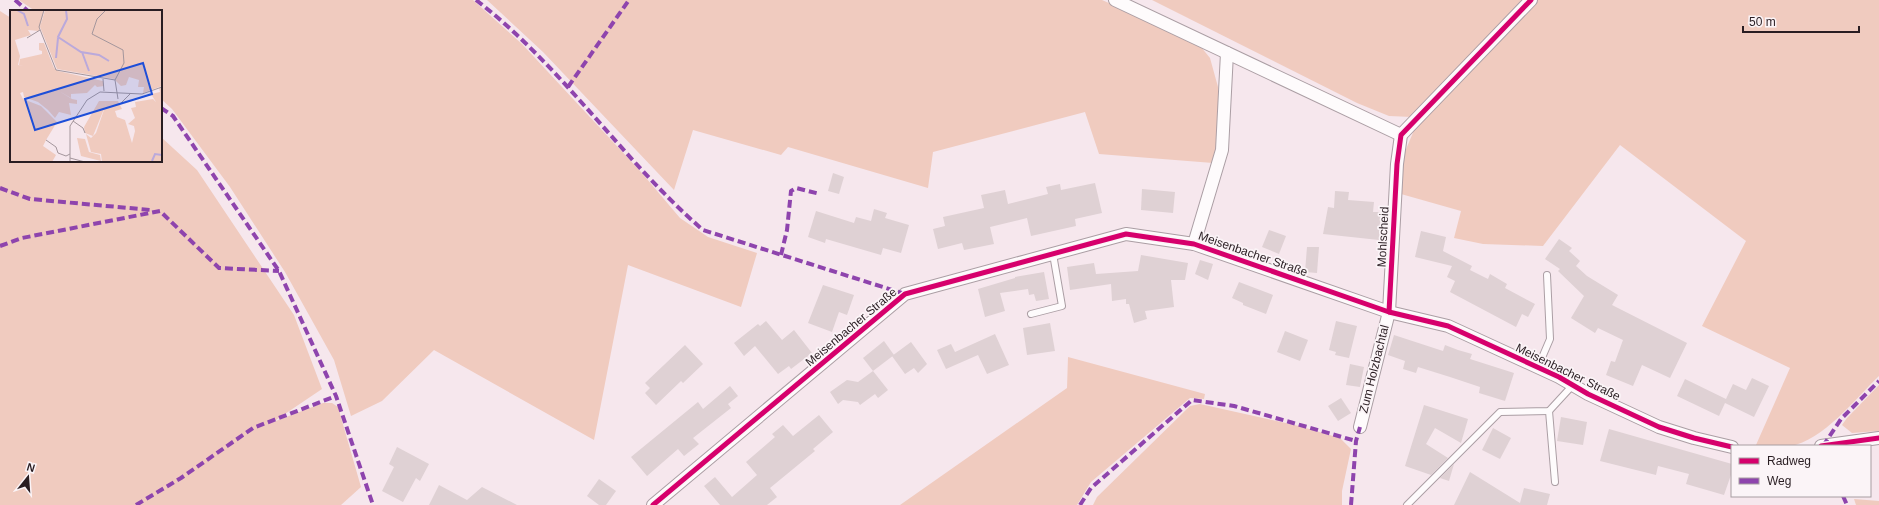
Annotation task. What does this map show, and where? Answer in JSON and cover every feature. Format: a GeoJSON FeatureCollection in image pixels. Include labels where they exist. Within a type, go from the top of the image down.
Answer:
{"type":"FeatureCollection","features":[{"type":"Feature","properties":{"kind":"street"},"geometry":{"type":"LineString","coordinates":[[1115,0],[1401,135],[1531,0]]}},
{"type":"Feature","properties":{"kind":"street"},"geometry":{"type":"LineString","coordinates":[[1194,244],[1222,150],[1227,53]]}},
{"type":"Feature","properties":{"kind":"street","name":"Mohlscheid"},"geometry":{"type":"LineString","coordinates":[[1389,312],[1397,164],[1401,135]]}},
{"type":"Feature","properties":{"kind":"street","name":"Meisenbacher Straße"},"geometry":{"type":"LineString","coordinates":[[653,505],[905,294],[1126,234],[1194,244],[1389,312],[1448,326],[1559,377],[1572,386],[1659,427],[1694,438],[1731,447]]}},
{"type":"Feature","properties":{"kind":"street","name":"Zum Holzbachtal"},"geometry":{"type":"LineString","coordinates":[[1360,426],[1389,312]]}},
{"type":"Feature","properties":{"kind":"street"},"geometry":{"type":"LineString","coordinates":[[1828,445],[1879,438]]}},
{"type":"Feature","properties":{"kind":"lane"},"geometry":{"type":"LineString","coordinates":[[1031,314],[1062,306],[1053,254]]}},
{"type":"Feature","properties":{"kind":"lane"},"geometry":{"type":"LineString","coordinates":[[1538,368],[1550,339],[1547,275]]}},
{"type":"Feature","properties":{"kind":"lane"},"geometry":{"type":"LineString","coordinates":[[1407,505],[1500,412],[1549,411],[1572,386]]}},
{"type":"Feature","properties":{"kind":"lane"},"geometry":{"type":"LineString","coordinates":[[1549,411],[1555,482]]}},
{"type":"Feature","properties":{"kind":"shaded area"},"geometry":{"type":"Polygon","coordinates":[[[19,0],[473,0],[522,44],[641,172],[680,218],[708,237],[757,253],[741,307],[628,265],[594,440],[434,350],[382,401],[351,416],[334,360],[285,272],[230,187],[172,109],[162,100],[162,10],[34,10],[19,0]]]}},
{"type":"Feature","properties":{"kind":"shaded area"},"geometry":{"type":"Polygon","coordinates":[[[487,0],[1102,0],[1197,42],[1210,58],[1218,87],[1218,143],[1213,163],[1099,154],[1085,112],[933,152],[928,188],[788,147],[781,155],[693,130],[674,190],[543,52],[487,0]]]}},
{"type":"Feature","properties":{"kind":"shaded area"},"geometry":{"type":"Polygon","coordinates":[[[1152,0],[1523,0],[1412,117],[1389,116],[1357,103],[1152,0]]]}},
{"type":"Feature","properties":{"kind":"shaded area"},"geometry":{"type":"Polygon","coordinates":[[[1537,0],[1879,0],[1879,376],[1838,417],[1815,436],[1793,445],[1756,445],[1790,368],[1702,326],[1746,241],[1620,145],[1543,246],[1483,244],[1454,238],[1461,211],[1401,194],[1401,161],[1415,128],[1436,103],[1537,0]]]}},
{"type":"Feature","properties":{"kind":"shaded area"},"geometry":{"type":"Polygon","coordinates":[[[0,11],[10,17],[10,162],[162,162],[162,138],[197,170],[294,315],[322,389],[273,422],[323,403],[332,403],[338,407],[361,487],[341,505],[0,505],[0,11]]]}},
{"type":"Feature","properties":{"kind":"shaded area"},"geometry":{"type":"Polygon","coordinates":[[[1068,357],[1205,394],[1204,399],[1190,398],[1091,482],[1077,505],[900,505],[1067,388],[1068,357]]]}},
{"type":"Feature","properties":{"kind":"shaded area"},"geometry":{"type":"Polygon","coordinates":[[[1879,385],[1879,431],[1852,433],[1842,425],[1879,385]]]}},
{"type":"Feature","properties":{"kind":"shaded area"},"geometry":{"type":"Polygon","coordinates":[[[1200,404],[1299,426],[1340,438],[1351,449],[1342,491],[1342,505],[1093,505],[1097,497],[1190,406],[1200,404]]]}},
{"type":"Feature","properties":{"kind":"shaded area"},"geometry":{"type":"Polygon","coordinates":[[[1854,499],[1879,501],[1879,505],[1856,505],[1854,499]]]}},
{"type":"Feature","properties":{"kind":"building"},"geometry":{"type":"Polygon","coordinates":[[[833,173],[844,177],[839,194],[828,191],[833,173]]]}},
{"type":"Feature","properties":{"kind":"building"},"geometry":{"type":"Polygon","coordinates":[[[1095,183],[1102,213],[1075,219],[1076,226],[1031,236],[1027,218],[990,227],[994,244],[964,250],[962,243],[938,249],[933,229],[945,226],[943,217],[984,208],[981,195],[1005,190],[1008,204],[1048,194],[1046,187],[1060,184],[1061,190],[1095,183]]]}},
{"type":"Feature","properties":{"kind":"building"},"geometry":{"type":"Polygon","coordinates":[[[1142,189],[1175,192],[1173,213],[1141,210],[1142,189]]]}},
{"type":"Feature","properties":{"kind":"building"},"geometry":{"type":"Polygon","coordinates":[[[1335,191],[1349,192],[1348,200],[1374,202],[1373,212],[1381,212],[1379,240],[1323,234],[1328,207],[1334,208],[1335,191]]]}},
{"type":"Feature","properties":{"kind":"building"},"geometry":{"type":"Polygon","coordinates":[[[874,209],[887,213],[885,218],[909,225],[901,253],[883,248],[881,255],[826,239],[825,243],[808,237],[816,211],[854,223],[856,217],[871,221],[874,209]]]}},
{"type":"Feature","properties":{"kind":"building"},"geometry":{"type":"Polygon","coordinates":[[[1269,230],[1286,236],[1279,254],[1262,247],[1269,230]]]}},
{"type":"Feature","properties":{"kind":"building"},"geometry":{"type":"Polygon","coordinates":[[[1421,231],[1446,237],[1443,251],[1472,266],[1470,270],[1488,279],[1490,274],[1507,284],[1505,288],[1535,304],[1528,317],[1522,314],[1516,327],[1450,292],[1455,281],[1447,277],[1452,266],[1415,257],[1421,231]]]}},
{"type":"Feature","properties":{"kind":"building"},"geometry":{"type":"Polygon","coordinates":[[[1559,239],[1572,248],[1569,251],[1580,261],[1576,266],[1587,276],[1618,295],[1612,305],[1687,343],[1670,378],[1642,365],[1633,386],[1606,375],[1611,361],[1615,362],[1623,340],[1598,328],[1595,333],[1571,318],[1584,296],[1558,271],[1560,269],[1545,259],[1559,239]]]}},
{"type":"Feature","properties":{"kind":"building"},"geometry":{"type":"Polygon","coordinates":[[[1307,247],[1319,247],[1317,273],[1305,272],[1307,247]]]}},
{"type":"Feature","properties":{"kind":"building"},"geometry":{"type":"Polygon","coordinates":[[[1141,255],[1188,263],[1185,280],[1171,280],[1174,307],[1145,311],[1147,319],[1134,323],[1129,304],[1126,304],[1126,299],[1112,301],[1111,284],[1070,290],[1067,267],[1094,263],[1096,274],[1138,271],[1141,255]]]}},
{"type":"Feature","properties":{"kind":"building"},"geometry":{"type":"Polygon","coordinates":[[[1200,260],[1213,264],[1208,280],[1195,274],[1200,260]]]}},
{"type":"Feature","properties":{"kind":"building"},"geometry":{"type":"Polygon","coordinates":[[[1044,272],[1049,299],[1036,301],[1034,294],[1029,295],[1028,289],[1000,293],[1005,311],[985,317],[978,289],[1015,277],[1044,272]]]}},
{"type":"Feature","properties":{"kind":"building"},"geometry":{"type":"Polygon","coordinates":[[[1239,282],[1273,295],[1266,314],[1243,305],[1243,303],[1232,298],[1239,282]]]}},
{"type":"Feature","properties":{"kind":"building"},"geometry":{"type":"Polygon","coordinates":[[[823,285],[854,295],[847,315],[839,312],[832,332],[808,323],[823,285]]]}},
{"type":"Feature","properties":{"kind":"building"},"geometry":{"type":"Polygon","coordinates":[[[766,321],[782,340],[794,330],[812,353],[791,369],[789,366],[778,374],[755,346],[744,356],[734,343],[758,324],[760,326],[766,321]]]}},
{"type":"Feature","properties":{"kind":"building"},"geometry":{"type":"Polygon","coordinates":[[[1336,321],[1357,326],[1349,358],[1335,355],[1336,352],[1329,350],[1336,321]]]}},
{"type":"Feature","properties":{"kind":"building"},"geometry":{"type":"Polygon","coordinates":[[[1050,323],[1055,351],[1027,355],[1023,328],[1050,323]]]}},
{"type":"Feature","properties":{"kind":"building"},"geometry":{"type":"Polygon","coordinates":[[[1285,331],[1308,340],[1300,361],[1277,352],[1285,331]]]}},
{"type":"Feature","properties":{"kind":"building"},"geometry":{"type":"Polygon","coordinates":[[[995,334],[1009,365],[987,374],[978,355],[946,369],[937,350],[951,344],[955,352],[995,334]]]}},
{"type":"Feature","properties":{"kind":"building"},"geometry":{"type":"Polygon","coordinates":[[[1394,335],[1443,351],[1445,345],[1472,354],[1470,359],[1514,373],[1505,401],[1479,393],[1480,387],[1450,377],[1418,367],[1416,373],[1403,369],[1405,361],[1388,355],[1394,335]]]}},
{"type":"Feature","properties":{"kind":"building"},"geometry":{"type":"Polygon","coordinates":[[[884,341],[894,355],[873,371],[863,358],[884,341]]]}},
{"type":"Feature","properties":{"kind":"building"},"geometry":{"type":"Polygon","coordinates":[[[911,342],[927,364],[918,373],[914,368],[905,374],[892,356],[911,342]]]}},
{"type":"Feature","properties":{"kind":"building"},"geometry":{"type":"Polygon","coordinates":[[[685,345],[703,364],[683,383],[681,381],[656,405],[645,393],[650,388],[645,383],[685,345]]]}},
{"type":"Feature","properties":{"kind":"building"},"geometry":{"type":"Polygon","coordinates":[[[1350,364],[1364,367],[1360,387],[1346,385],[1350,364]]]}},
{"type":"Feature","properties":{"kind":"building"},"geometry":{"type":"Polygon","coordinates":[[[873,371],[888,390],[878,398],[875,394],[860,405],[858,402],[843,400],[838,404],[830,392],[847,380],[858,382],[873,371]]]}},
{"type":"Feature","properties":{"kind":"building"},"geometry":{"type":"Polygon","coordinates":[[[1752,378],[1769,386],[1754,417],[1725,403],[1719,416],[1677,396],[1685,379],[1726,399],[1733,384],[1746,390],[1752,378]]]}},
{"type":"Feature","properties":{"kind":"building"},"geometry":{"type":"Polygon","coordinates":[[[730,386],[738,396],[728,404],[731,408],[693,438],[699,444],[684,456],[678,449],[647,476],[631,457],[698,402],[703,409],[730,386]]]}},
{"type":"Feature","properties":{"kind":"building"},"geometry":{"type":"Polygon","coordinates":[[[1341,398],[1351,413],[1338,421],[1328,406],[1341,398]]]}},
{"type":"Feature","properties":{"kind":"building"},"geometry":{"type":"Polygon","coordinates":[[[1424,405],[1468,419],[1461,443],[1435,428],[1426,444],[1448,458],[1431,475],[1405,466],[1424,405]]]}},
{"type":"Feature","properties":{"kind":"building"},"geometry":{"type":"Polygon","coordinates":[[[819,415],[833,432],[813,449],[815,451],[770,488],[777,497],[767,505],[720,505],[704,486],[715,477],[732,497],[757,475],[746,462],[775,437],[772,434],[783,425],[793,436],[819,415]]]}},
{"type":"Feature","properties":{"kind":"building"},"geometry":{"type":"Polygon","coordinates":[[[1561,417],[1587,422],[1583,445],[1557,441],[1561,417]]]}},
{"type":"Feature","properties":{"kind":"building"},"geometry":{"type":"Polygon","coordinates":[[[1493,428],[1511,438],[1500,459],[1482,450],[1493,428]]]}},
{"type":"Feature","properties":{"kind":"building"},"geometry":{"type":"Polygon","coordinates":[[[1609,429],[1731,464],[1731,475],[1724,495],[1686,484],[1689,474],[1658,466],[1656,475],[1600,461],[1609,429]]]}},
{"type":"Feature","properties":{"kind":"building"},"geometry":{"type":"Polygon","coordinates":[[[397,447],[429,464],[420,481],[416,478],[403,502],[382,491],[394,467],[389,464],[397,447]]]}},
{"type":"Feature","properties":{"kind":"building"},"geometry":{"type":"Polygon","coordinates":[[[1454,464],[1449,481],[1440,478],[1454,464]]]}},
{"type":"Feature","properties":{"kind":"building"},"geometry":{"type":"Polygon","coordinates":[[[1470,472],[1520,503],[1524,488],[1550,494],[1547,505],[1454,505],[1470,472]]]}},
{"type":"Feature","properties":{"kind":"building"},"geometry":{"type":"Polygon","coordinates":[[[599,479],[616,491],[606,505],[599,505],[587,496],[599,479]]]}},
{"type":"Feature","properties":{"kind":"building"},"geometry":{"type":"Polygon","coordinates":[[[439,485],[467,500],[482,487],[517,505],[429,505],[439,485]]]}},
{"type":"Feature","properties":{"kind":"marked path"},"geometry":{"type":"LineString","coordinates":[[15,0],[27,10]]}},
{"type":"Feature","properties":{"kind":"marked path"},"geometry":{"type":"LineString","coordinates":[[476,0],[507,26],[536,54],[564,83],[645,174],[703,230],[905,294]]}},
{"type":"Feature","properties":{"kind":"marked path"},"geometry":{"type":"LineString","coordinates":[[568,87],[629,0]]}},
{"type":"Feature","properties":{"kind":"marked path"},"geometry":{"type":"LineString","coordinates":[[162,109],[173,116],[279,271],[336,396],[373,505]]}},
{"type":"Feature","properties":{"kind":"marked path"},"geometry":{"type":"LineString","coordinates":[[0,188],[30,199],[151,210]]}},
{"type":"Feature","properties":{"kind":"marked path"},"geometry":{"type":"LineString","coordinates":[[781,255],[787,230],[791,191],[796,188],[820,194]]}},
{"type":"Feature","properties":{"kind":"marked path"},"geometry":{"type":"LineString","coordinates":[[0,246],[22,238],[160,211],[219,268],[279,271]]}},
{"type":"Feature","properties":{"kind":"marked path"},"geometry":{"type":"LineString","coordinates":[[1824,445],[1841,419],[1879,381]]}},
{"type":"Feature","properties":{"kind":"marked path"},"geometry":{"type":"LineString","coordinates":[[136,505],[181,478],[253,428],[336,396]]}},
{"type":"Feature","properties":{"kind":"marked path"},"geometry":{"type":"LineString","coordinates":[[1080,505],[1091,488],[1192,400],[1234,406],[1356,441]]}},
{"type":"Feature","properties":{"kind":"marked path"},"geometry":{"type":"LineString","coordinates":[[1351,505],[1356,441],[1360,427]]}},
{"type":"Feature","properties":{"kind":"marked path"},"geometry":{"type":"LineString","coordinates":[[1843,497],[1847,505]]}},
{"type":"Feature","properties":{"kind":"cycle path"},"geometry":{"type":"LineString","coordinates":[[1389,312],[1397,164],[1401,135],[1531,0]]}},
{"type":"Feature","properties":{"kind":"cycle path"},"geometry":{"type":"LineString","coordinates":[[653,505],[905,294],[1126,234],[1194,244],[1389,312],[1448,326],[1559,377],[1588,394],[1659,427],[1694,438],[1731,447]]}},
{"type":"Feature","properties":{"kind":"cycle path"},"geometry":{"type":"LineString","coordinates":[[1828,445],[1879,438]]}}]}
